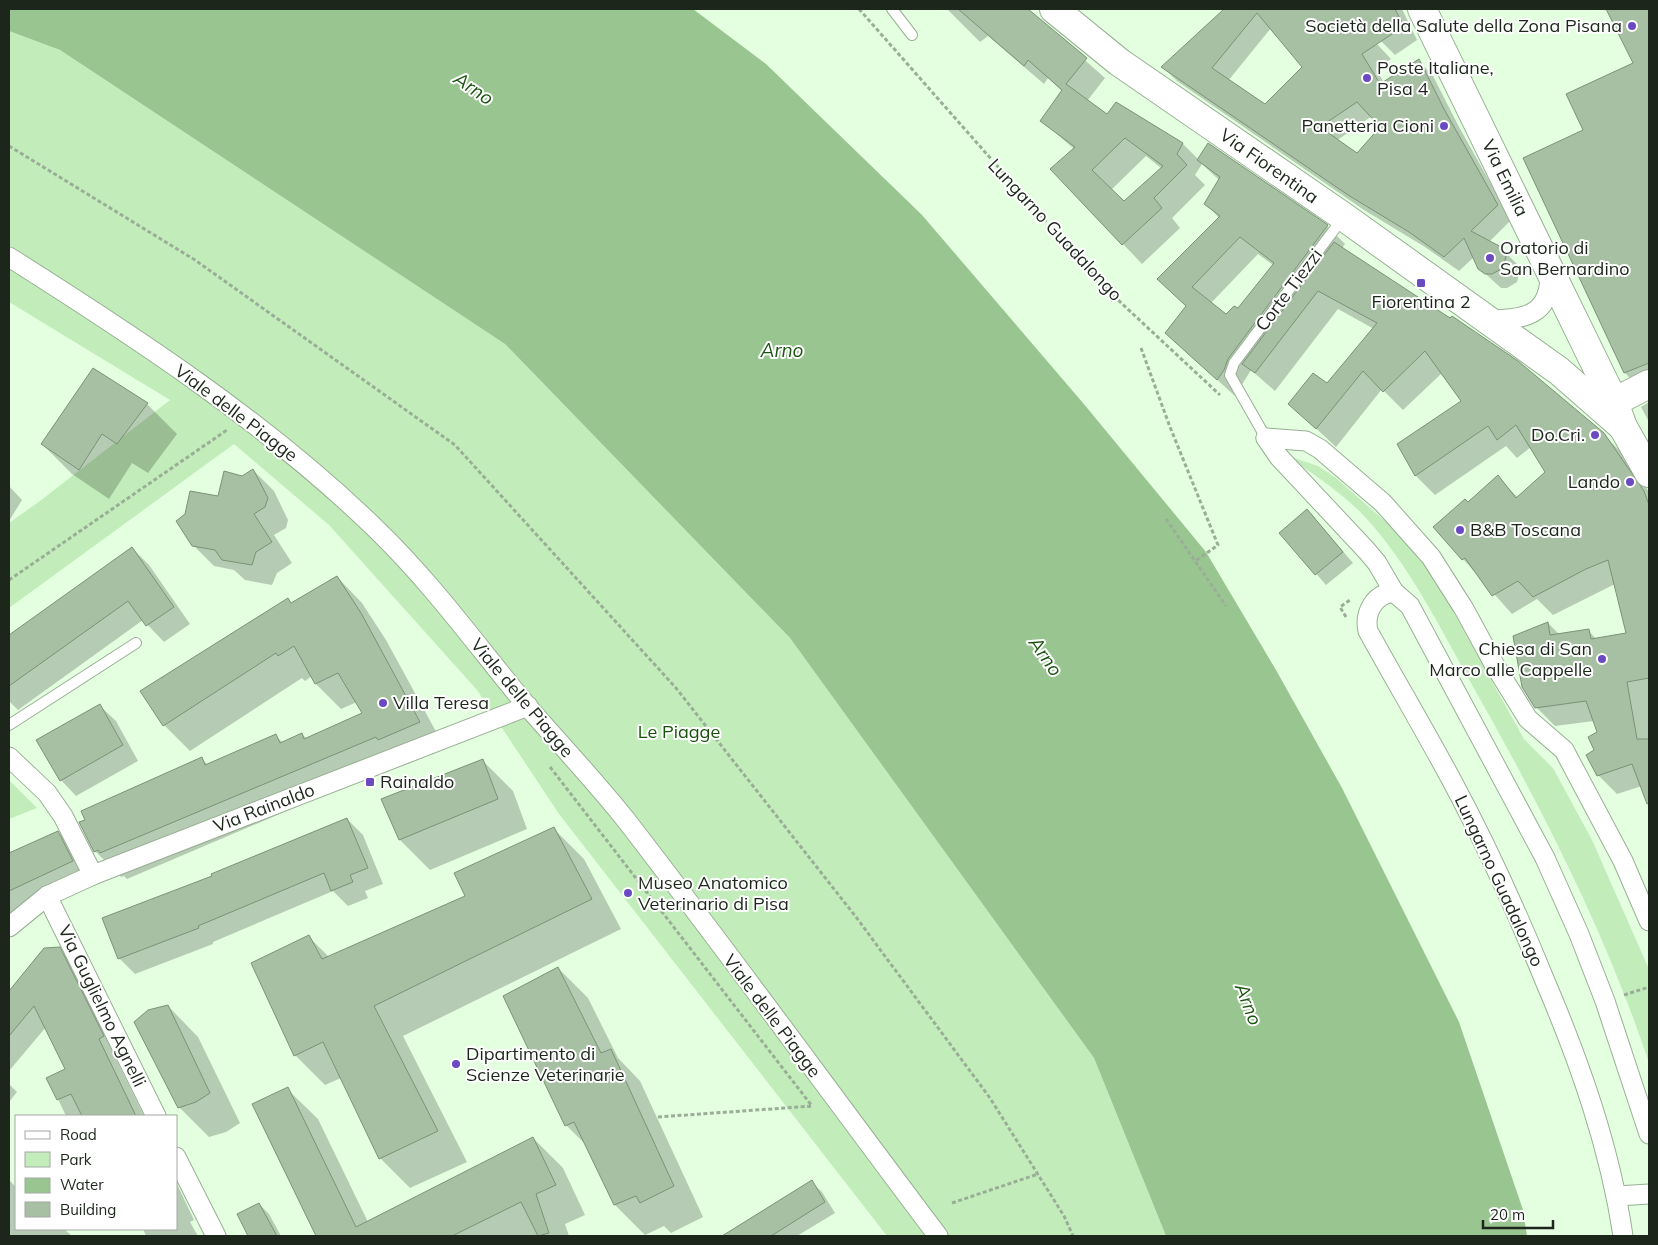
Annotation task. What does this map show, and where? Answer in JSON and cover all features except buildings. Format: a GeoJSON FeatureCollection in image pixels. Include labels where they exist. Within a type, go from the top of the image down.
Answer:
{"type":"FeatureCollection","features":[{"type":"Feature","properties":{"kind":"main road","name":"Via Fiorentina"},"geometry":{"type":"LineString","coordinates":[[1054,9],[1119,62],[1344,217],[1559,371],[1623,427]]}},
{"type":"Feature","properties":{"kind":"main road","name":"Via Emilia"},"geometry":{"type":"LineString","coordinates":[[1422,9],[1614,402],[1623,427]]}},
{"type":"Feature","properties":{"kind":"main road"},"geometry":{"type":"LineString","coordinates":[[1614,402],[1649,384]]}},
{"type":"Feature","properties":{"kind":"main road"},"geometry":{"type":"LineString","coordinates":[[1623,427],[1649,472]]}},
{"type":"Feature","properties":{"kind":"street","name":"Viale delle Piagge"},"geometry":{"type":"LineString","coordinates":[[9,257],[90,308],[176,367],[298,458],[376,529],[420,574],[528,706],[624,818],[938,1236]]}},
{"type":"Feature","properties":{"kind":"street"},"geometry":{"type":"LineString","coordinates":[[1487,320],[1516,319],[1535,312],[1549,293],[1550,271]]}},
{"type":"Feature","properties":{"kind":"street"},"geometry":{"type":"LineString","coordinates":[[1266,438],[1279,457],[1377,563],[1394,592],[1410,606],[1545,858],[1579,934],[1605,1001],[1649,1134]]}},
{"type":"Feature","properties":{"kind":"street"},"geometry":{"type":"LineString","coordinates":[[1266,438],[1306,441],[1320,449],[1383,503],[1431,557],[1464,609],[1494,664],[1528,719],[1564,750],[1624,861],[1649,921]]}},
{"type":"Feature","properties":{"kind":"street","name":"Lungarno Guadalongo"},"geometry":{"type":"LineString","coordinates":[[1394,592],[1381,596],[1369,608],[1368,631],[1451,780],[1485,847],[1536,958],[1571,1043],[1598,1126],[1617,1196],[1623,1236]]}},
{"type":"Feature","properties":{"kind":"street","name":"Via Rainaldo"},"geometry":{"type":"LineString","coordinates":[[9,927],[47,896],[92,875],[528,706]]}},
{"type":"Feature","properties":{"kind":"street"},"geometry":{"type":"LineString","coordinates":[[9,758],[47,793],[64,816],[92,875]]}},
{"type":"Feature","properties":{"kind":"street","name":"Via Guglielmo Agnelli"},"geometry":{"type":"LineString","coordinates":[[47,896],[156,1115]]}},
{"type":"Feature","properties":{"kind":"street"},"geometry":{"type":"LineString","coordinates":[[178,1161],[216,1236]]}},
{"type":"Feature","properties":{"kind":"street"},"geometry":{"type":"LineString","coordinates":[[1617,1196],[1649,1194]]}},
{"type":"Feature","properties":{"kind":"lane"},"geometry":{"type":"LineString","coordinates":[[892,9],[912,35]]}},
{"type":"Feature","properties":{"kind":"lane","name":"Corte Tiezzi"},"geometry":{"type":"LineString","coordinates":[[1266,438],[1230,375],[1234,363],[1344,217]]}},
{"type":"Feature","properties":{"kind":"lane"},"geometry":{"type":"LineString","coordinates":[[9,724],[136,643]]}},
{"type":"Feature","properties":{"kind":"path","name":"Lungarno Guadalongo"},"geometry":{"type":"LineString","coordinates":[[859,9],[1104,286],[1224,398]]}},
{"type":"Feature","properties":{"kind":"path"},"geometry":{"type":"LineString","coordinates":[[9,146],[195,260],[455,445],[676,688],[856,917],[990,1098],[1064,1216],[1073,1236]]}},
{"type":"Feature","properties":{"kind":"path"},"geometry":{"type":"LineString","coordinates":[[1141,348],[1170,427],[1218,545],[1194,562]]}},
{"type":"Feature","properties":{"kind":"path"},"geometry":{"type":"LineString","coordinates":[[9,580],[230,428],[222,422]]}},
{"type":"Feature","properties":{"kind":"path"},"geometry":{"type":"LineString","coordinates":[[1166,519],[1226,606]]}},
{"type":"Feature","properties":{"kind":"path"},"geometry":{"type":"LineString","coordinates":[[545,761],[818,1114]]}},
{"type":"Feature","properties":{"kind":"path"},"geometry":{"type":"LineString","coordinates":[[658,1117],[839,1105]]}},
{"type":"Feature","properties":{"kind":"path"},"geometry":{"type":"LineString","coordinates":[[952,1203],[1038,1174]]}},
{"type":"Feature","properties":{"kind":"green space","name":"Le Piagge"},"geometry":{"type":"Polygon","coordinates":[[[9,31],[60,50],[505,344],[790,638],[1094,1058],[1166,1236],[887,1236],[559,814],[477,690],[329,525],[234,444],[9,608],[9,523],[170,400],[9,302],[9,31]]]}},
{"type":"Feature","properties":{"kind":"green space"},"geometry":{"type":"Polygon","coordinates":[[[1294,458],[1318,466],[1336,478],[1394,529],[1425,561],[1524,739],[1553,768],[1592,840],[1648,967],[1649,1063],[1632,1013],[1592,916],[1522,775],[1423,597],[1396,556],[1365,517],[1340,494],[1291,459],[1294,458]]]}},
{"type":"Feature","properties":{"kind":"green space"},"geometry":{"type":"Polygon","coordinates":[[[9,780],[37,808],[9,819],[9,780]]]}},
{"type":"Feature","properties":{"kind":"water","name":"Arno"},"geometry":{"type":"Polygon","coordinates":[[[9,9],[693,9],[766,64],[922,215],[1083,403],[1206,552],[1276,670],[1342,788],[1459,1022],[1523,1210],[1527,1236],[1166,1236],[1094,1058],[790,638],[505,344],[60,50],[9,31],[9,9]]]}},
{"type":"Feature","properties":{"kind":"place","name":"Società della Salute della Zona Pisana"},"geometry":{"type":"Point","coordinates":[1632,26]}},
{"type":"Feature","properties":{"kind":"place","name":"Poste Italiane, Pisa 4"},"geometry":{"type":"Point","coordinates":[1367,78]}},
{"type":"Feature","properties":{"kind":"place","name":"Panetteria Cioni"},"geometry":{"type":"Point","coordinates":[1444,126]}},
{"type":"Feature","properties":{"kind":"place","name":"Oratorio di San Bernardino"},"geometry":{"type":"Point","coordinates":[1490,258]}},
{"type":"Feature","properties":{"kind":"place","name":"Fiorentina 2"},"geometry":{"type":"Point","coordinates":[1421,283]}},
{"type":"Feature","properties":{"kind":"place","name":"Do.Cri."},"geometry":{"type":"Point","coordinates":[1595,435]}},
{"type":"Feature","properties":{"kind":"place","name":"Lando"},"geometry":{"type":"Point","coordinates":[1630,482]}},
{"type":"Feature","properties":{"kind":"place","name":"B&B Toscana"},"geometry":{"type":"Point","coordinates":[1460,530]}},
{"type":"Feature","properties":{"kind":"place","name":"Chiesa di San Marco alle Cappelle"},"geometry":{"type":"Point","coordinates":[1602,659]}},
{"type":"Feature","properties":{"kind":"place","name":"Villa Teresa"},"geometry":{"type":"Point","coordinates":[383,703]}},
{"type":"Feature","properties":{"kind":"place","name":"Rainaldo"},"geometry":{"type":"Point","coordinates":[370,782]}},
{"type":"Feature","properties":{"kind":"place","name":"Museo Anatomico Veterinario di Pisa"},"geometry":{"type":"Point","coordinates":[628,893]}},
{"type":"Feature","properties":{"kind":"place","name":"Dipartimento di Scienze Veterinarie"},"geometry":{"type":"Point","coordinates":[456,1064]}}]}
